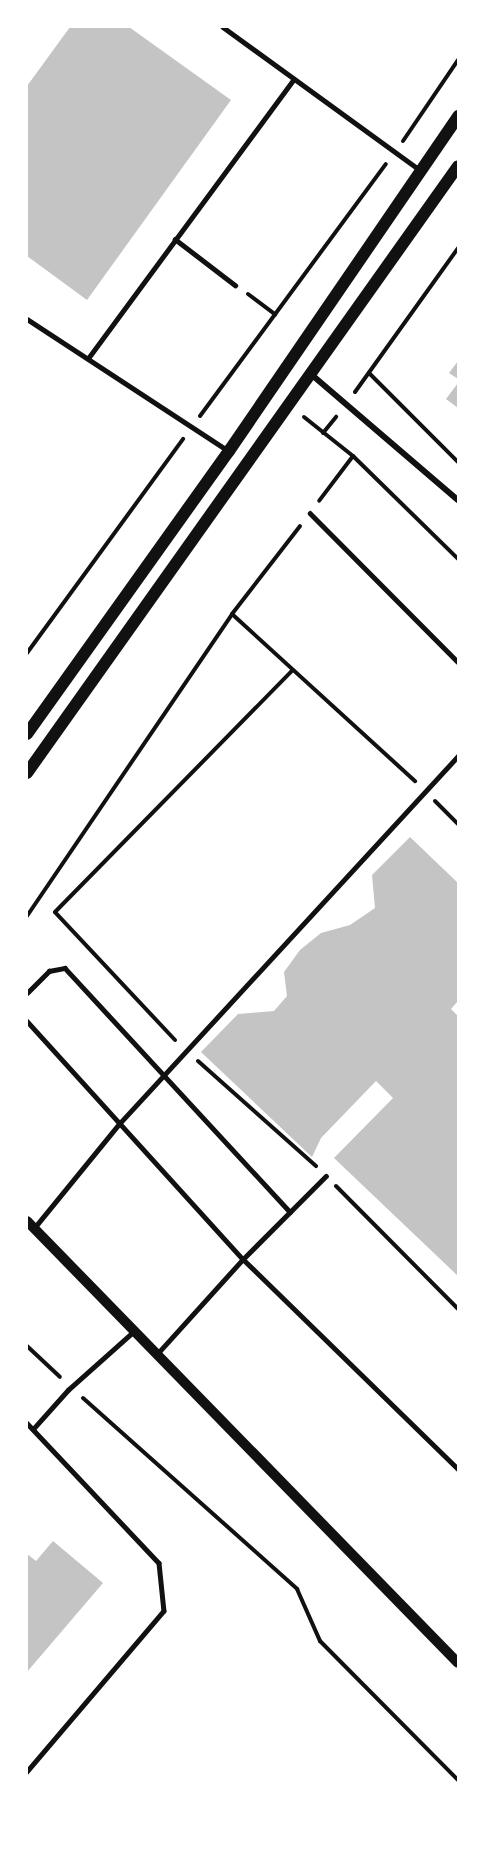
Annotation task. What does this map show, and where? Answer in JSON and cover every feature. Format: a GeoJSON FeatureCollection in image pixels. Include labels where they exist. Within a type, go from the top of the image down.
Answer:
{"type":"FeatureCollection","features":[{"type":"Feature","properties":{"kind":"main road"},"geometry":{"type":"LineString","coordinates":[[27,734],[229,451],[458,116]]}},
{"type":"Feature","properties":{"kind":"main road"},"geometry":{"type":"LineString","coordinates":[[27,773],[312,375],[458,166]]}},
{"type":"Feature","properties":{"kind":"street"},"geometry":{"type":"LineString","coordinates":[[312,375],[458,500]]}},
{"type":"Feature","properties":{"kind":"street"},"geometry":{"type":"LineString","coordinates":[[30,1225],[158,1353],[458,1662]]}},
{"type":"Feature","properties":{"kind":"lane"},"geometry":{"type":"LineString","coordinates":[[223,27],[421,171]]}},
{"type":"Feature","properties":{"kind":"lane"},"geometry":{"type":"LineString","coordinates":[[89,357],[294,79]]}},
{"type":"Feature","properties":{"kind":"lane"},"geometry":{"type":"LineString","coordinates":[[175,239],[235,285]]}},
{"type":"Feature","properties":{"kind":"lane"},"geometry":{"type":"LineString","coordinates":[[27,319],[89,357],[229,451]]}},
{"type":"Feature","properties":{"kind":"lane"},"geometry":{"type":"LineString","coordinates":[[310,513],[458,662]]}},
{"type":"Feature","properties":{"kind":"lane"},"geometry":{"type":"LineString","coordinates":[[30,1225],[164,1074],[458,756]]}},
{"type":"Feature","properties":{"kind":"lane"},"geometry":{"type":"LineString","coordinates":[[27,993],[50,971],[65,968],[290,1212]]}},
{"type":"Feature","properties":{"kind":"lane"},"geometry":{"type":"LineString","coordinates":[[27,1021],[243,1259],[458,1469]]}},
{"type":"Feature","properties":{"kind":"lane"},"geometry":{"type":"LineString","coordinates":[[158,1353],[243,1259],[326,1176]]}},
{"type":"Feature","properties":{"kind":"lane"},"geometry":{"type":"LineString","coordinates":[[34,1428],[71,1387],[135,1330]]}},
{"type":"Feature","properties":{"kind":"lane"},"geometry":{"type":"LineString","coordinates":[[27,1423],[159,1563],[164,1611],[27,1772]]}},
{"type":"Feature","properties":{"kind":"path"},"geometry":{"type":"LineString","coordinates":[[27,653],[395,153],[458,60]]}},
{"type":"Feature","properties":{"kind":"path"},"geometry":{"type":"LineString","coordinates":[[323,433],[458,248]]}},
{"type":"Feature","properties":{"kind":"path"},"geometry":{"type":"LineString","coordinates":[[235,285],[275,314]]}},
{"type":"Feature","properties":{"kind":"path"},"geometry":{"type":"LineString","coordinates":[[369,373],[458,462]]}},
{"type":"Feature","properties":{"kind":"path"},"geometry":{"type":"LineString","coordinates":[[289,405],[353,456],[458,559]]}},
{"type":"Feature","properties":{"kind":"path"},"geometry":{"type":"LineString","coordinates":[[27,916],[232,614],[353,456]]}},
{"type":"Feature","properties":{"kind":"path"},"geometry":{"type":"LineString","coordinates":[[232,614],[425,790],[458,824]]}},
{"type":"Feature","properties":{"kind":"path"},"geometry":{"type":"LineString","coordinates":[[27,1346],[297,1588],[320,1641],[458,1780]]}},
{"type":"Feature","properties":{"kind":"building"},"geometry":{"type":"Polygon","coordinates":[[[70,27],[129,27],[231,100],[87,300],[27,256],[27,86],[70,27]]]}},
{"type":"Feature","properties":{"kind":"building"},"geometry":{"type":"Polygon","coordinates":[[[458,361],[458,379],[449,373],[458,361]]]}},
{"type":"Feature","properties":{"kind":"building"},"geometry":{"type":"Polygon","coordinates":[[[458,383],[458,408],[446,399],[458,383]]]}},
{"type":"Feature","properties":{"kind":"building"},"geometry":{"type":"Polygon","coordinates":[[[410,837],[458,883],[458,1001],[451,1009],[458,1016],[458,1276],[334,1158],[393,1098],[376,1081],[321,1138],[312,1157],[201,1052],[238,1014],[274,1011],[287,996],[284,972],[300,950],[321,933],[350,925],[375,908],[372,875],[410,837]]]}},
{"type":"Feature","properties":{"kind":"building"},"geometry":{"type":"Polygon","coordinates":[[[53,1541],[103,1583],[27,1672],[27,1554],[36,1561],[53,1541]]]}}]}
